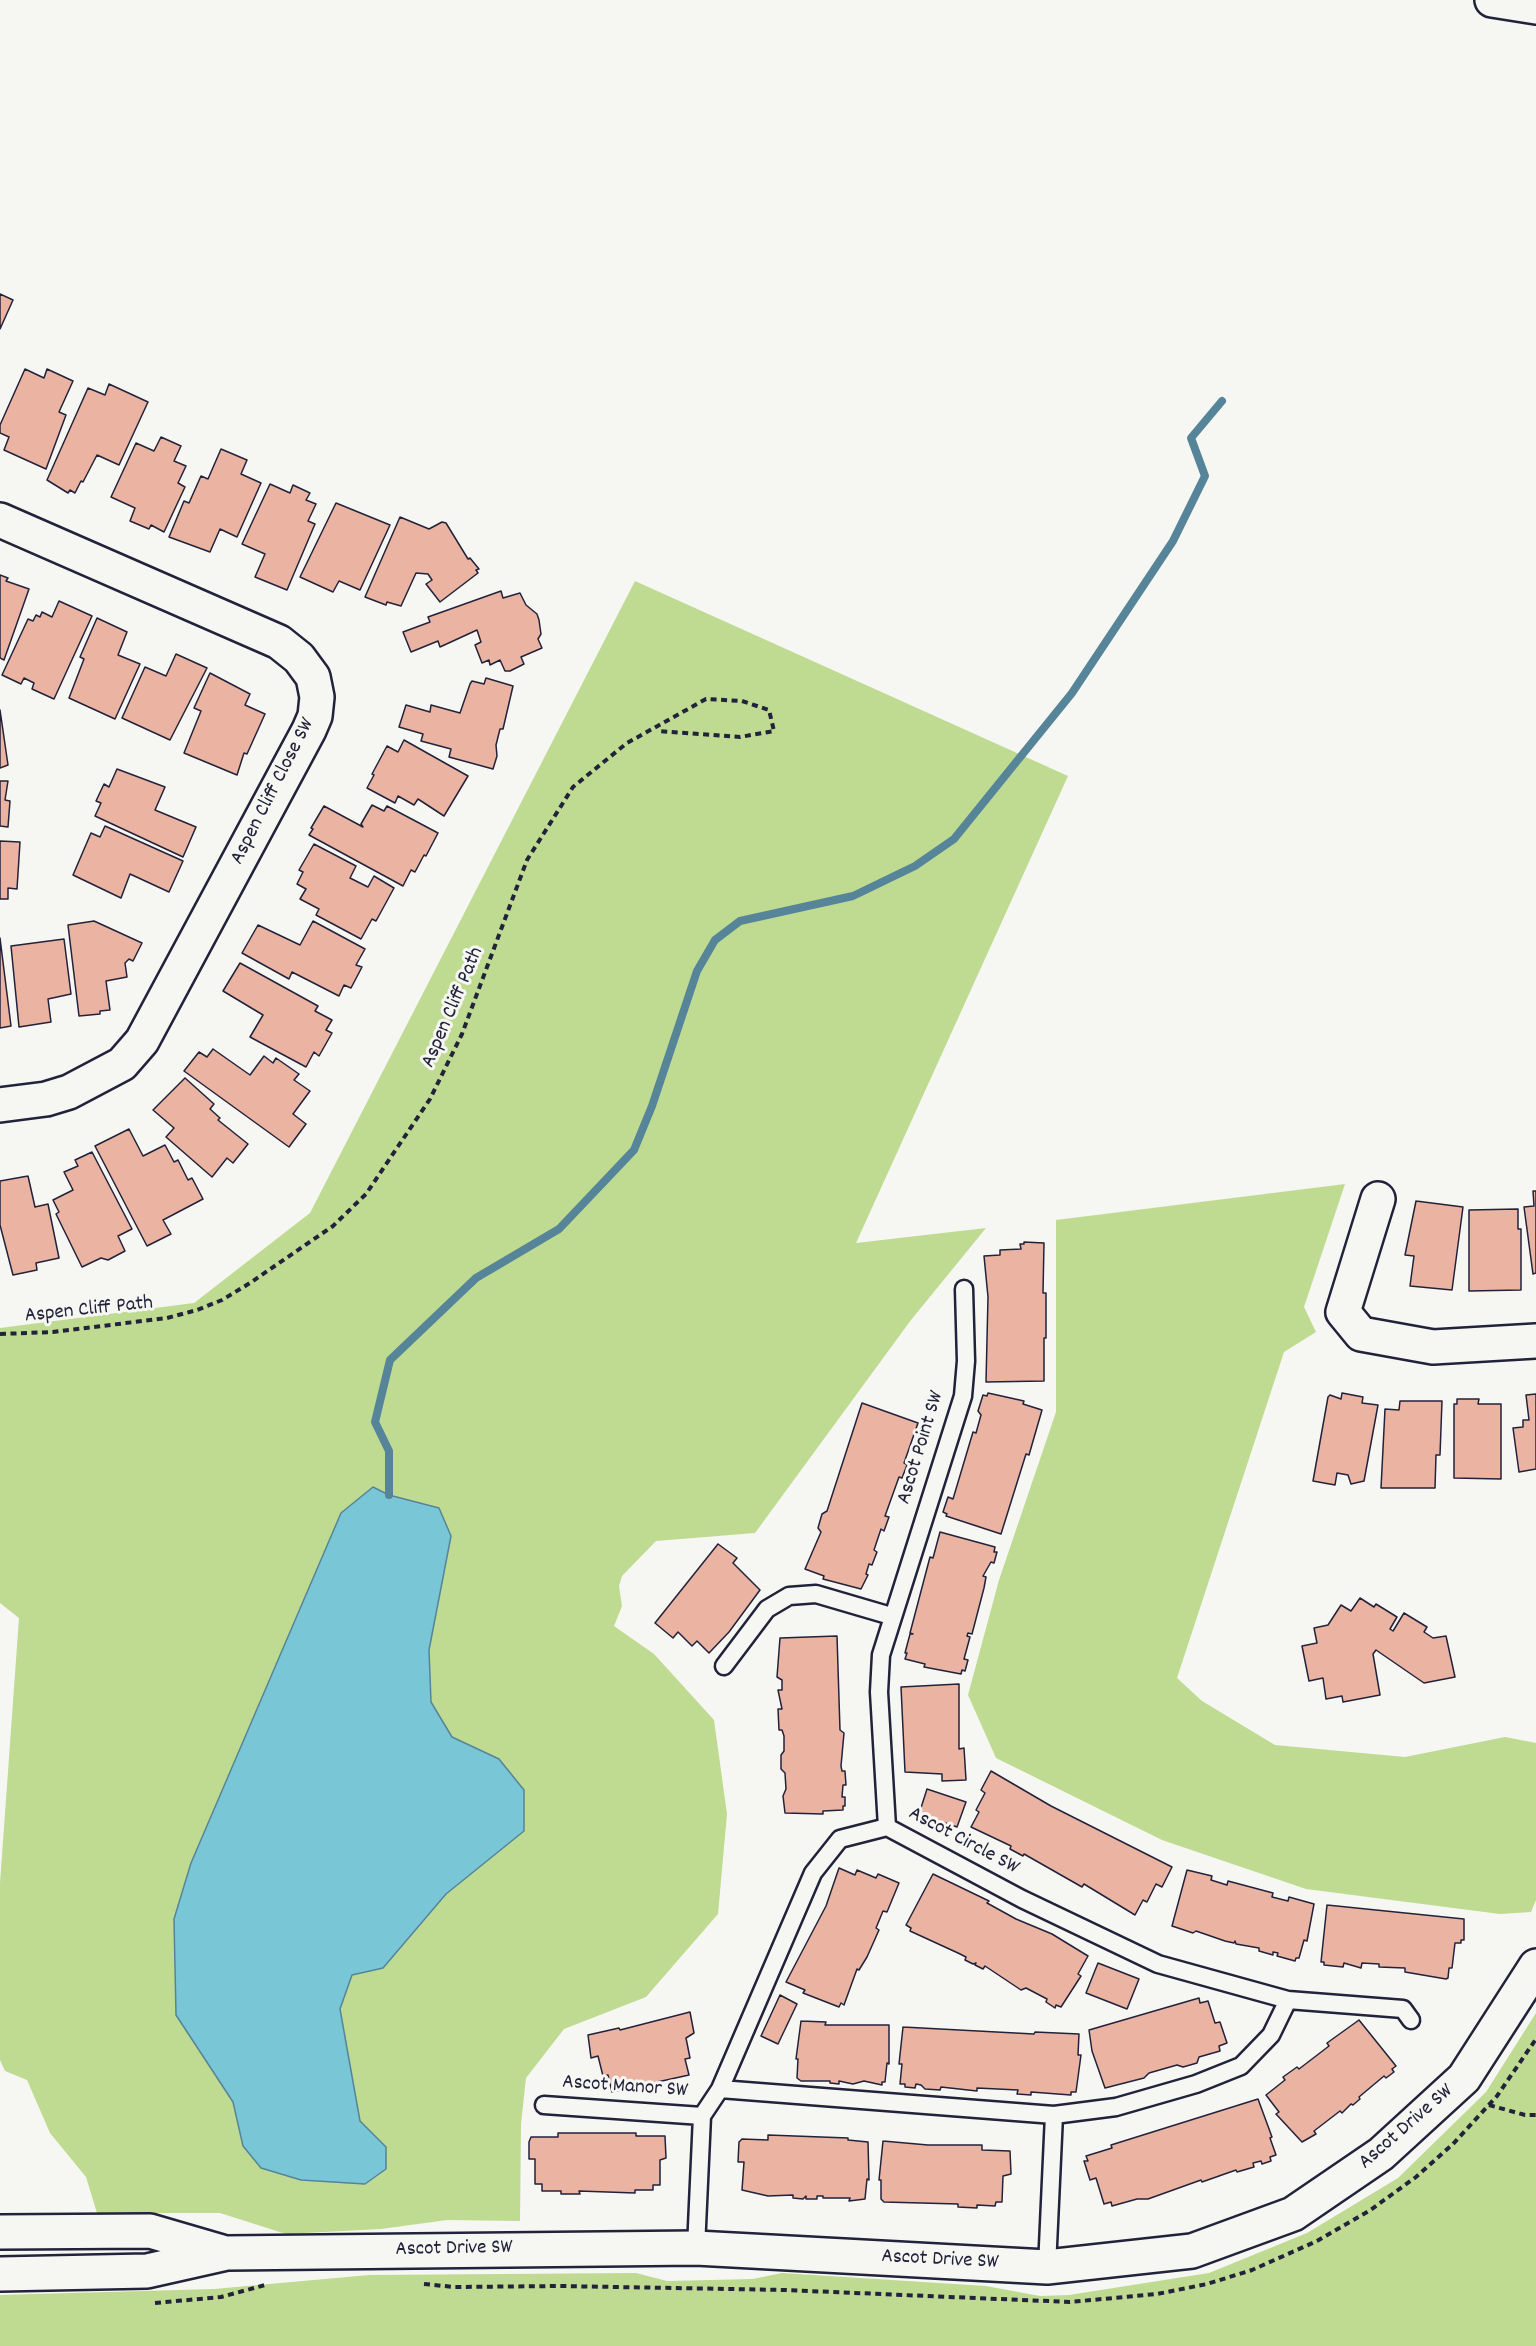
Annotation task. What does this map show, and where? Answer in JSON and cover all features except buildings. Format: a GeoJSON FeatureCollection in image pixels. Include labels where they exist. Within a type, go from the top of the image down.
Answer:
{"type":"FeatureCollection","features":[{"type":"Feature","properties":{"kind":"main road"},"geometry":{"type":"LineString","coordinates":[[1492,0],[1536,7]]}},
{"type":"Feature","properties":{"kind":"main road","name":"Aspen Cliff Close SW"},"geometry":{"type":"LineString","coordinates":[[0,520],[279,642],[299,658],[313,677],[317,697],[315,716],[309,730],[142,1041],[122,1064],[69,1092],[46,1100],[0,1105]]}},
{"type":"Feature","properties":{"kind":"main road"},"geometry":{"type":"LineString","coordinates":[[1378,1199],[1343,1312],[1361,1334],[1433,1347],[1536,1341]]}},
{"type":"Feature","properties":{"kind":"main road","name":"Ascot Drive SW"},"geometry":{"type":"LineString","coordinates":[[0,2274],[147,2271],[226,2253],[696,2248],[1047,2266],[1192,2251],[1293,2214],[1381,2154],[1464,2078],[1536,1966]]}},
{"type":"Feature","properties":{"kind":"main road","name":"Ascot Drive SW"},"geometry":{"type":"LineString","coordinates":[[0,2232],[150,2231],[226,2253]]}},
{"type":"Feature","properties":{"kind":"lane","name":"Ascot Point SW"},"geometry":{"type":"LineString","coordinates":[[887,1827],[879,1692],[881,1655],[891,1616],[963,1396],[966,1362],[964,1289]]}},
{"type":"Feature","properties":{"kind":"lane"},"geometry":{"type":"LineString","coordinates":[[724,1666],[766,1609],[789,1596],[816,1594],[891,1616]]}},
{"type":"Feature","properties":{"kind":"lane","name":"Ascot Circle SW"},"geometry":{"type":"LineString","coordinates":[[702,2116],[720,2089],[813,1873],[840,1839],[887,1827],[1022,1899],[1158,1964],[1288,2000],[1403,2009],[1411,2020]]}},
{"type":"Feature","properties":{"kind":"lane"},"geometry":{"type":"LineString","coordinates":[[720,2089],[1054,2115],[1116,2107],[1196,2084],[1241,2066],[1270,2035],[1288,2000]]}},
{"type":"Feature","properties":{"kind":"lane","name":"Ascot Manor SW"},"geometry":{"type":"LineString","coordinates":[[544,2105],[702,2116]]}},
{"type":"Feature","properties":{"kind":"lane"},"geometry":{"type":"LineString","coordinates":[[1047,2266],[1054,2115]]}},
{"type":"Feature","properties":{"kind":"lane"},"geometry":{"type":"LineString","coordinates":[[696,2248],[702,2116]]}},
{"type":"Feature","properties":{"kind":"path","name":"Aspen Cliff Path"},"geometry":{"type":"LineString","coordinates":[[0,1334],[53,1332],[157,1320],[197,1310],[222,1300],[250,1283],[333,1226],[366,1194],[430,1099],[462,1034],[527,860],[573,787],[627,742],[705,699],[742,701],[769,710],[774,731],[732,737],[658,731]]}},
{"type":"Feature","properties":{"kind":"path"},"geometry":{"type":"LineString","coordinates":[[1488,2104],[1525,2115],[1536,2115]]}},
{"type":"Feature","properties":{"kind":"green space"},"geometry":{"type":"Polygon","coordinates":[[[635,581],[1068,776],[856,1243],[986,1228],[911,1320],[755,1533],[656,1541],[622,1576],[619,1586],[622,1606],[614,1626],[654,1654],[714,1720],[727,1814],[718,1914],[646,1997],[564,2029],[526,2078],[521,2124],[520,2221],[447,2220],[381,2229],[286,2234],[220,2213],[97,2213],[86,2177],[50,2133],[27,2080],[5,2071],[0,2060],[0,1883],[19,1618],[0,1603],[0,1328],[194,1303],[310,1213],[635,581]]]}},
{"type":"Feature","properties":{"kind":"green space"},"geometry":{"type":"Polygon","coordinates":[[[1345,1184],[1304,1307],[1316,1332],[1284,1352],[1177,1678],[1202,1701],[1275,1745],[1405,1757],[1505,1737],[1536,1743],[1536,1900],[1531,1912],[1500,1914],[1306,1889],[1162,1840],[996,1758],[968,1695],[999,1580],[1056,1412],[1056,1220],[1345,1184]]]}},
{"type":"Feature","properties":{"kind":"green space"},"geometry":{"type":"Polygon","coordinates":[[[1536,2013],[1536,2346],[0,2346],[0,2295],[214,2289],[369,2275],[636,2273],[667,2281],[753,2279],[782,2273],[986,2286],[1040,2296],[1069,2295],[1209,2273],[1307,2233],[1398,2178],[1486,2092],[1536,2013]]]}},
{"type":"Feature","properties":{"kind":"water"},"geometry":{"type":"Polygon","coordinates":[[[373,1487],[389,1495],[439,1508],[451,1536],[429,1650],[431,1702],[452,1737],[499,1759],[524,1790],[524,1831],[446,1894],[383,1968],[352,1975],[340,2009],[360,2121],[386,2147],[386,2169],[365,2184],[301,2180],[261,2168],[243,2146],[233,2102],[176,2015],[174,1919],[191,1863],[341,1513],[373,1487]]]}},
{"type":"Feature","properties":{"kind":"waterway"},"geometry":{"type":"LineString","coordinates":[[389,1495],[389,1451],[375,1422],[390,1360],[476,1278],[559,1229],[634,1150],[652,1106],[697,971],[715,940],[740,921],[853,896],[915,866],[954,839],[1072,693],[1173,541],[1205,476],[1191,438],[1222,401]]}}]}
